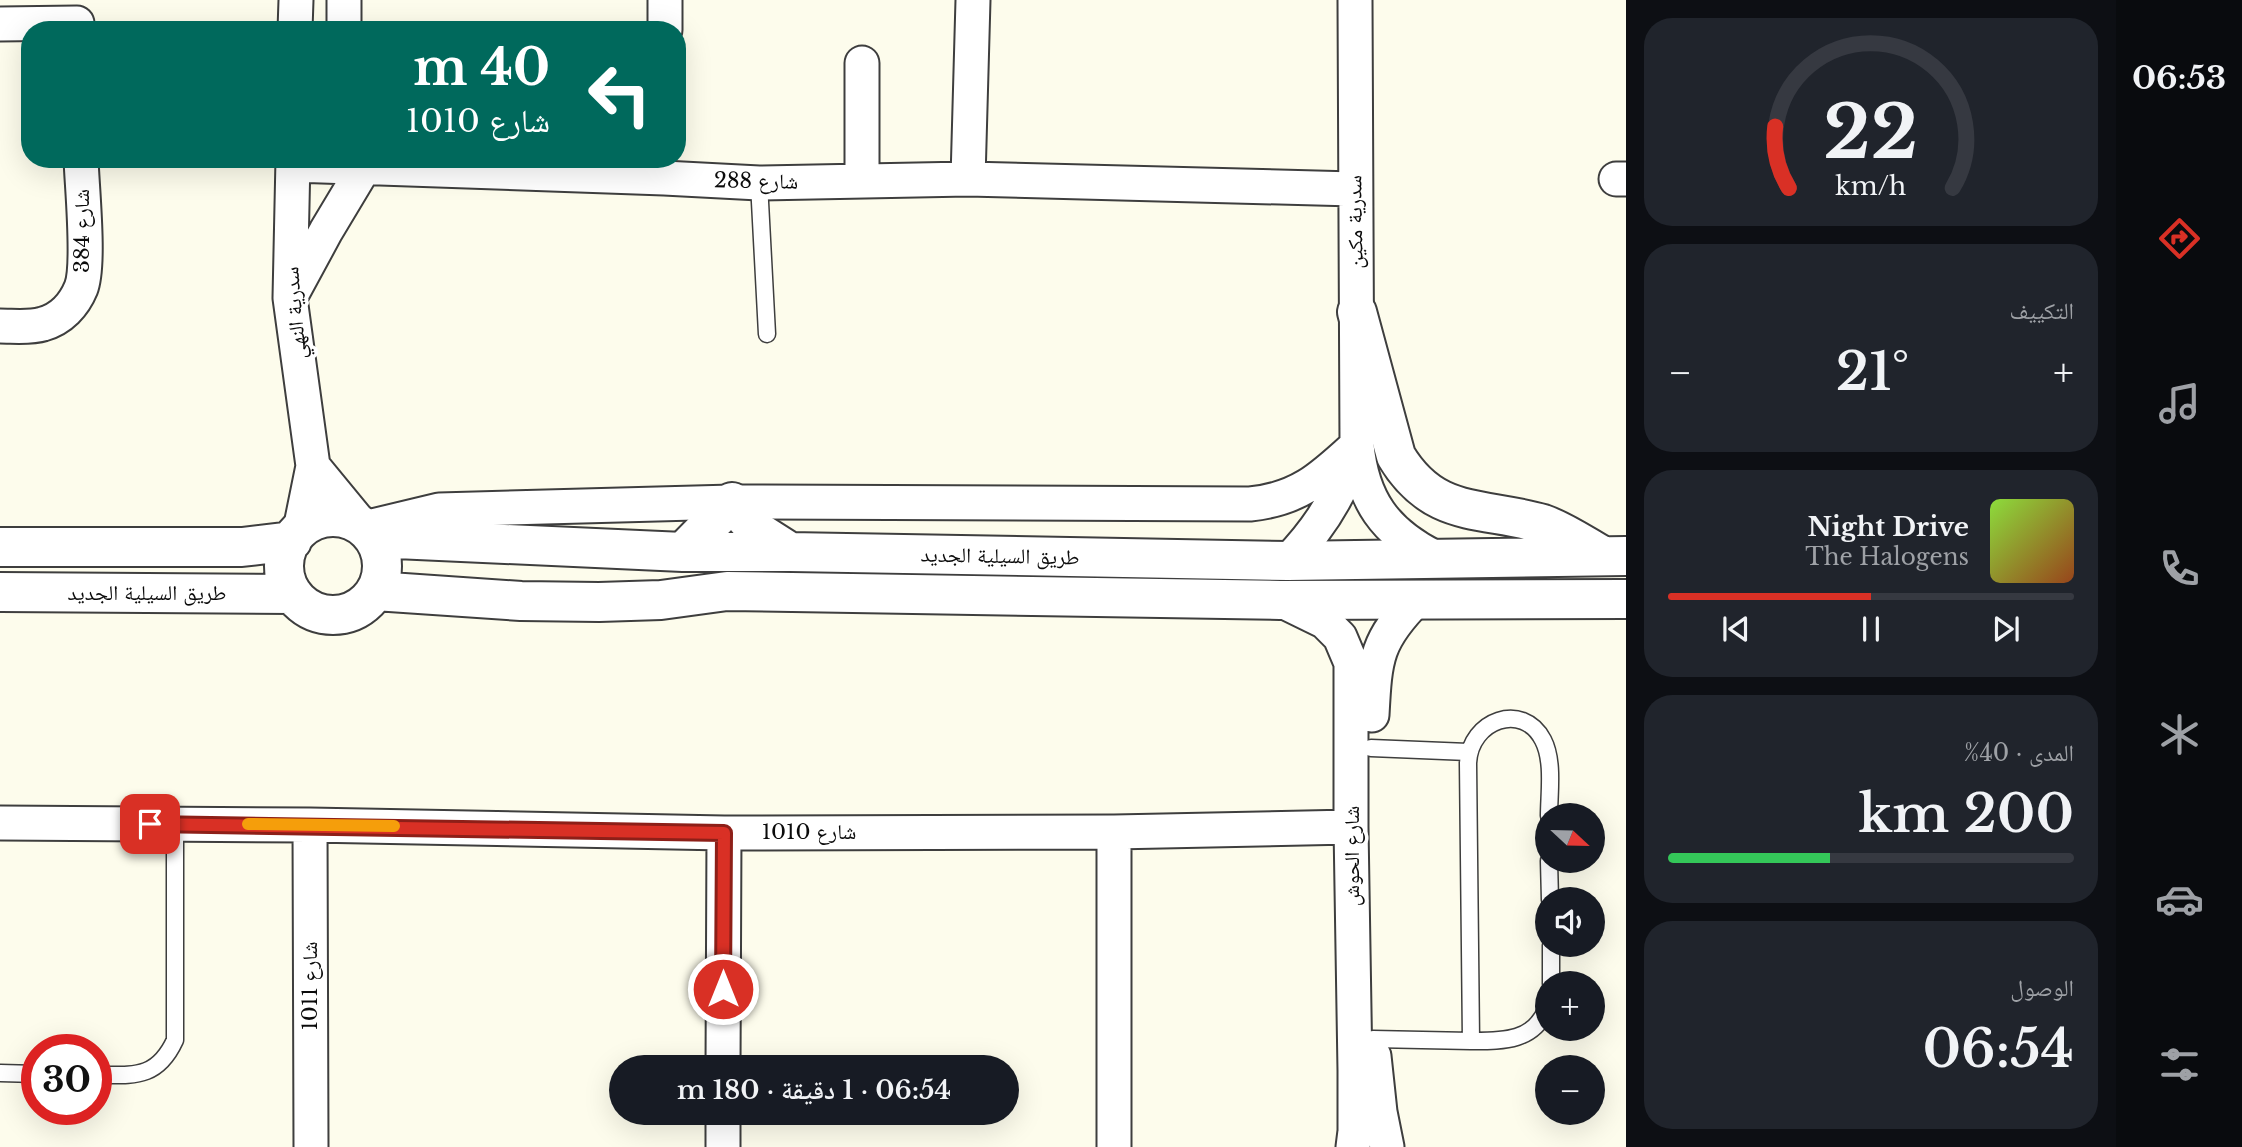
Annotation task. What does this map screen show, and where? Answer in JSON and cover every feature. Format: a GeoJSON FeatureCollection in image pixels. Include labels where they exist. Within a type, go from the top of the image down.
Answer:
{"type":"FeatureCollection","features":[{"type":"Feature","properties":{"kind":"street"},"geometry":{"type":"LineString","coordinates":[[295,21],[296,0]]}},
{"type":"Feature","properties":{"kind":"street"},"geometry":{"type":"LineString","coordinates":[[344,0],[344,21]]}},
{"type":"Feature","properties":{"kind":"street"},"geometry":{"type":"LineString","coordinates":[[665,0],[665,21]]}},
{"type":"Feature","properties":{"kind":"street"},"geometry":{"type":"LineString","coordinates":[[968,179],[972,0]]}},
{"type":"Feature","properties":{"kind":"street","name":"سدرية مكين"},"geometry":{"type":"LineString","coordinates":[[1355,0],[1354,189],[1359,469],[1378,513],[1403,539],[1434,557]]}},
{"type":"Feature","properties":{"kind":"street"},"geometry":{"type":"LineString","coordinates":[[38,21],[77,18]]}},
{"type":"Feature","properties":{"kind":"street"},"geometry":{"type":"LineString","coordinates":[[0,24],[21,22]]}},
{"type":"Feature","properties":{"kind":"street"},"geometry":{"type":"LineString","coordinates":[[862,62],[862,181]]}},
{"type":"Feature","properties":{"kind":"street","name":"شارع 384"},"geometry":{"type":"LineString","coordinates":[[0,326],[42,325],[59,317],[78,295],[84,267],[81,168]]}},
{"type":"Feature","properties":{"kind":"street","name":"سدرية النهي"},"geometry":{"type":"LineString","coordinates":[[293,168],[290,298],[313,466],[296,535]]}},
{"type":"Feature","properties":{"kind":"street"},"geometry":{"type":"LineString","coordinates":[[290,298],[326,231],[349,168]]}},
{"type":"Feature","properties":{"kind":"street","name":"شارع 288"},"geometry":{"type":"LineString","coordinates":[[601,168],[664,169],[759,183],[968,179],[1354,189]]}},
{"type":"Feature","properties":{"kind":"street"},"geometry":{"type":"LineString","coordinates":[[1357,312],[1395,456],[1405,472],[1419,486],[1434,497],[1455,506],[1499,513],[1547,526],[1614,556]]}},
{"type":"Feature","properties":{"kind":"street"},"geometry":{"type":"LineString","coordinates":[[369,533],[439,510],[732,502],[1260,503],[1290,497],[1308,487],[1357,444]]}},
{"type":"Feature","properties":{"kind":"street","name":"سدرية مكين"},"geometry":{"type":"LineString","coordinates":[[1288,561],[1311,536],[1331,508],[1346,477],[1357,444]]}},
{"type":"Feature","properties":{"kind":"street"},"geometry":{"type":"LineString","coordinates":[[296,535],[286,554],[284,568],[293,594],[302,604],[314,611],[342,614],[355,610],[366,602],[381,578],[380,551],[369,533],[313,466]]}},
{"type":"Feature","properties":{"kind":"street"},"geometry":{"type":"LineString","coordinates":[[732,502],[757,531],[790,552]]}},
{"type":"Feature","properties":{"kind":"street"},"geometry":{"type":"LineString","coordinates":[[683,552],[732,502]]}},
{"type":"Feature","properties":{"kind":"street","name":"طريق السيلية الجديد"},"geometry":{"type":"LineString","coordinates":[[0,547],[242,547],[296,535],[312,522],[339,517],[352,520],[369,533],[683,552],[1288,561],[1614,556]]}},
{"type":"Feature","properties":{"kind":"street","name":"طريق السيلية الجديد"},"geometry":{"type":"LineString","coordinates":[[375,591],[521,601],[661,600],[727,591],[1280,600],[1626,599]]}},
{"type":"Feature","properties":{"kind":"street","name":"طريق السيلية الجديد"},"geometry":{"type":"LineString","coordinates":[[0,592],[293,594]]}},
{"type":"Feature","properties":{"kind":"street","name":"شارع الحوش"},"geometry":{"type":"LineString","coordinates":[[1387,1147],[1380,1112],[1373,1040],[1370,910],[1373,683],[1377,660],[1395,621],[1418,598]]}},
{"type":"Feature","properties":{"kind":"street","name":"شارع الحوش"},"geometry":{"type":"LineString","coordinates":[[1280,600],[1325,622],[1340,637],[1351,663],[1355,1071],[1353,1147]]}},
{"type":"Feature","properties":{"kind":"street","name":"شارع 1010"},"geometry":{"type":"LineString","coordinates":[[0,823],[310,825],[724,833],[1351,827]]}},
{"type":"Feature","properties":{"kind":"street","name":"شارع 1011"},"geometry":{"type":"LineString","coordinates":[[310,825],[311,1147]]}},
{"type":"Feature","properties":{"kind":"street"},"geometry":{"type":"LineString","coordinates":[[1114,831],[1114,1147]]}},
{"type":"Feature","properties":{"kind":"street"},"geometry":{"type":"LineString","coordinates":[[723,1055],[724,833]]}},
{"type":"Feature","properties":{"kind":"street"},"geometry":{"type":"LineString","coordinates":[[723,1125],[723,1147]]}},
{"type":"Feature","properties":{"kind":"lane"},"geometry":{"type":"LineString","coordinates":[[759,183],[767,334]]}},
{"type":"Feature","properties":{"kind":"lane"},"geometry":{"type":"LineString","coordinates":[[1471,1041],[1468,752],[1479,731],[1500,720],[1524,722],[1534,729],[1546,748],[1548,803]]}},
{"type":"Feature","properties":{"kind":"lane"},"geometry":{"type":"LineString","coordinates":[[1371,748],[1468,752]]}},
{"type":"Feature","properties":{"kind":"lane"},"geometry":{"type":"LineString","coordinates":[[112,1074],[143,1073],[157,1066],[169,1055],[175,1040],[175,824]]}},
{"type":"Feature","properties":{"kind":"lane"},"geometry":{"type":"LineString","coordinates":[[1373,1040],[1514,1039],[1535,1026]]}},
{"type":"Feature","properties":{"kind":"lane"},"geometry":{"type":"LineString","coordinates":[[0,1073],[21,1074]]}},
{"type":"Feature","properties":{"kind":"slow traffic"},"geometry":{"type":"LineString","coordinates":[[248,824],[394,826]]}},
{"type":"Feature","properties":{"kind":"route"},"geometry":{"type":"LineString","coordinates":[[150,824],[724,833],[723,989]]}}]}
